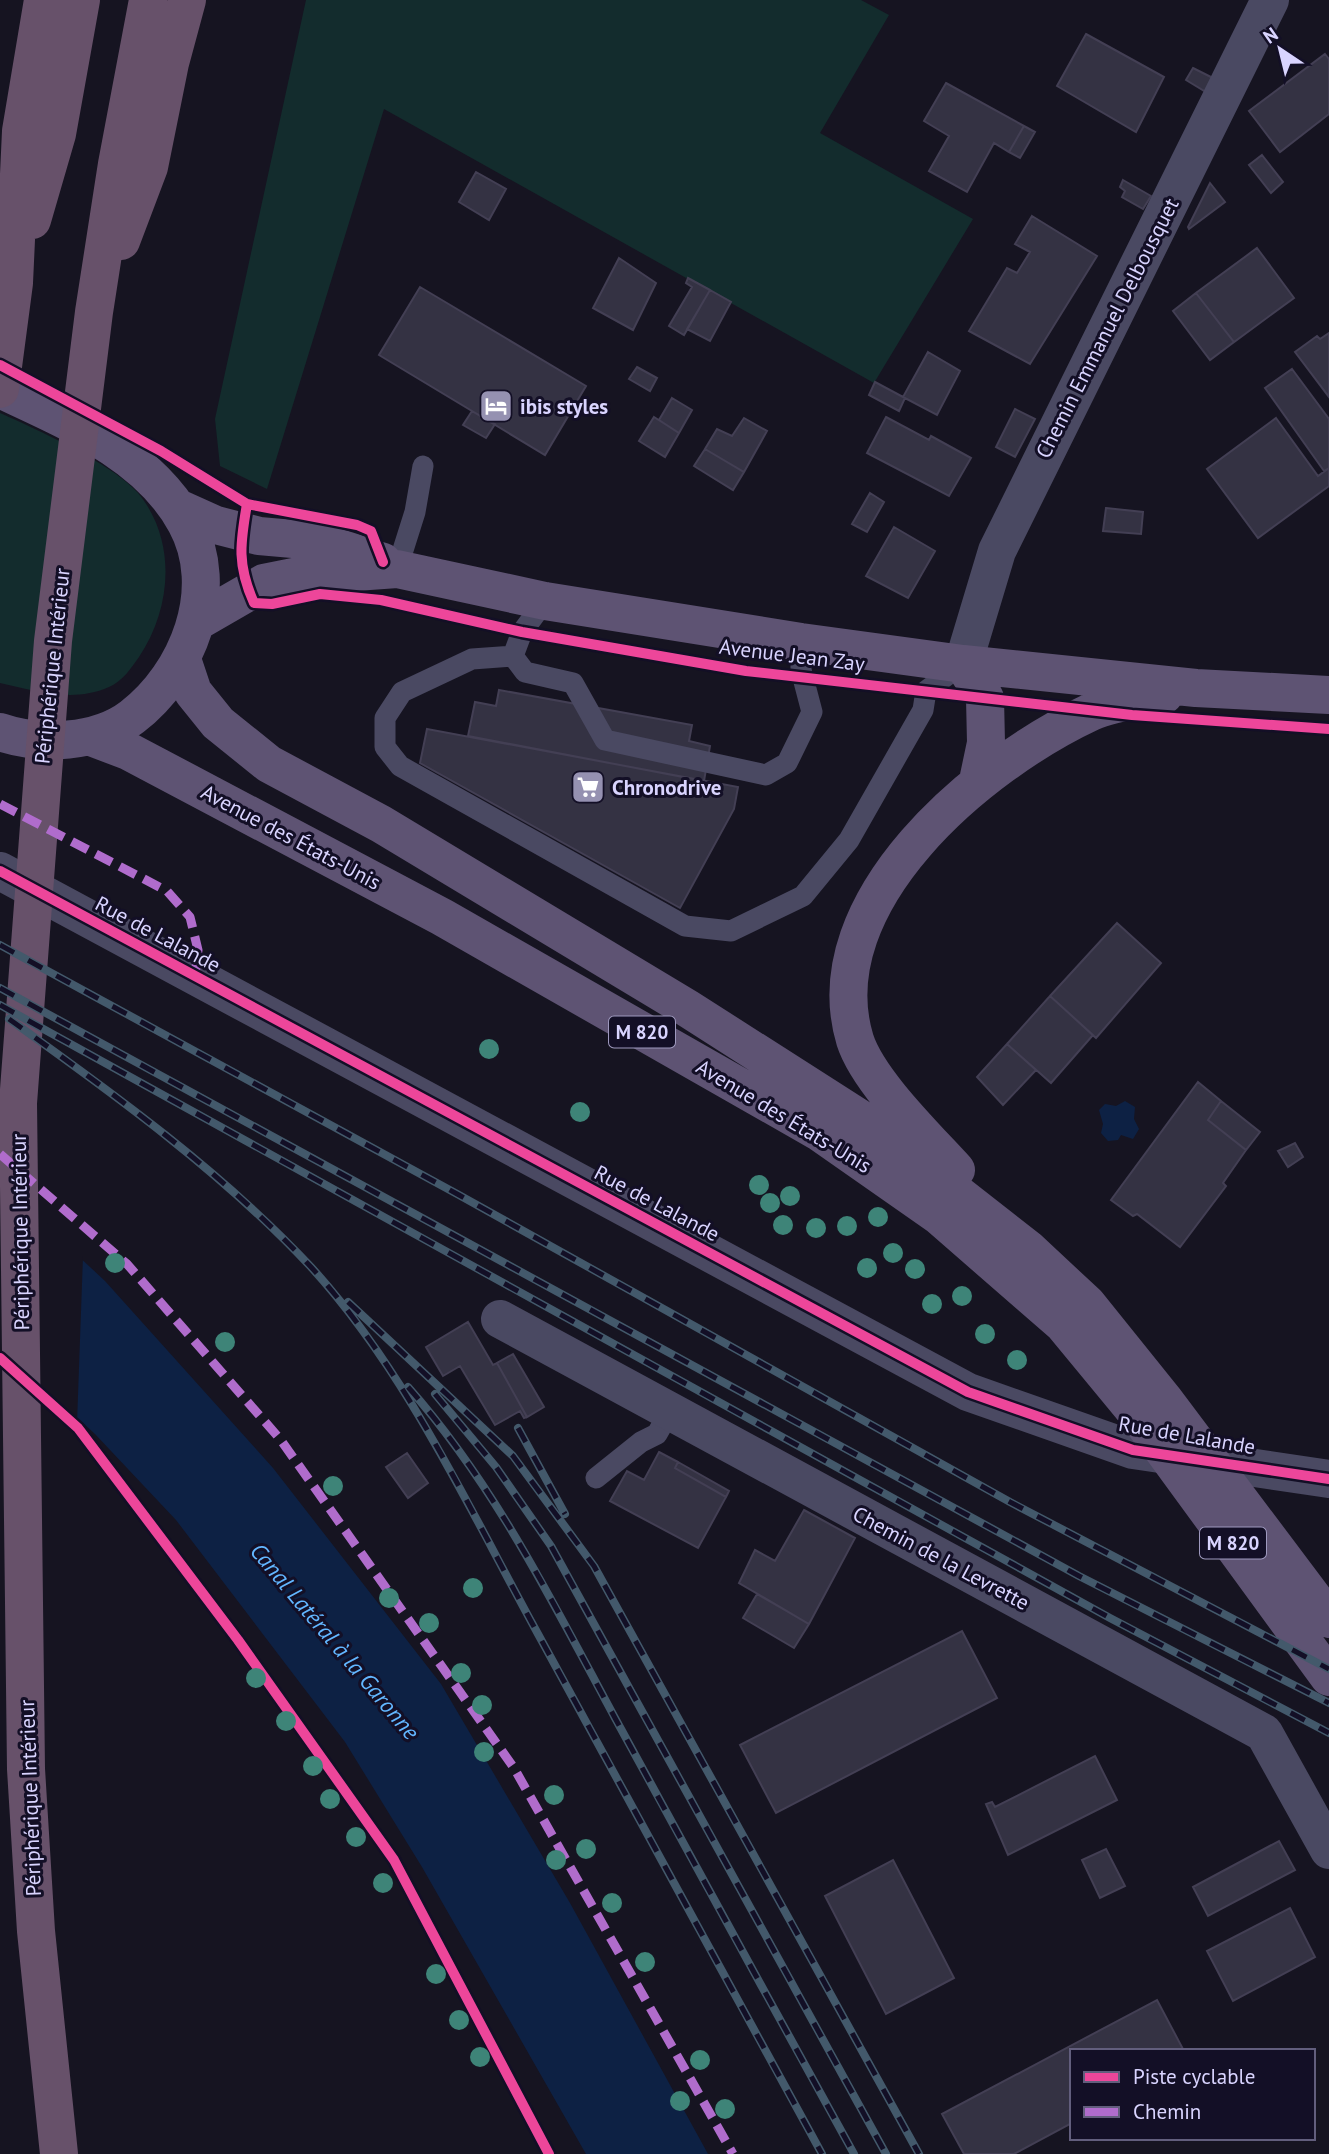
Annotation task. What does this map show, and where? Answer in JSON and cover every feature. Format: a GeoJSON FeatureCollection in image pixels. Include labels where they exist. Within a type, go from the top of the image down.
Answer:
{"type":"FeatureCollection","features":[{"type":"Feature","properties":{"kind":"highway"},"geometry":{"type":"LineString","coordinates":[[0,389],[14,283],[21,131],[43,0]]}},
{"type":"Feature","properties":{"kind":"highway"},"geometry":{"type":"LineString","coordinates":[[14,283],[57,134],[81,0]]}},
{"type":"Feature","properties":{"kind":"highway"},"geometry":{"type":"LineString","coordinates":[[93,318],[117,164],[148,0]]}},
{"type":"Feature","properties":{"kind":"highway"},"geometry":{"type":"LineString","coordinates":[[93,318],[149,167],[170,62],[187,0]]}},
{"type":"Feature","properties":{"kind":"highway","name":"Périphérique Intérieur"},"geometry":{"type":"LineString","coordinates":[[59,2154],[36,1931],[26,1769],[18,1103],[53,641],[93,318]]}},
{"type":"Feature","properties":{"kind":"main road"},"geometry":{"type":"LineString","coordinates":[[0,389],[80,428],[136,463],[176,507],[188,526],[197,556],[201,584],[198,621],[182,659],[161,688],[132,718],[91,737],[52,740],[0,732]]}},
{"type":"Feature","properties":{"kind":"main road","name":"Avenue Jean Zay"},"geometry":{"type":"LineString","coordinates":[[176,507],[216,525],[259,536],[316,541],[397,569],[545,601],[801,642],[962,664],[1196,688],[1329,695]]}},
{"type":"Feature","properties":{"kind":"main road","name":"Avenue Jean Zay"},"geometry":{"type":"LineString","coordinates":[[198,621],[264,583],[299,576],[397,569]]}},
{"type":"Feature","properties":{"kind":"main road","name":"Avenue des États-Unis"},"geometry":{"type":"LineString","coordinates":[[182,659],[193,692],[218,723],[269,764],[381,824],[687,1009],[867,1123],[1028,1249],[1087,1304],[1149,1406],[1329,1677]]}},
{"type":"Feature","properties":{"kind":"main road"},"geometry":{"type":"LineString","coordinates":[[962,664],[985,698],[986,743],[978,781]]}},
{"type":"Feature","properties":{"kind":"main road"},"geometry":{"type":"LineString","coordinates":[[1028,1249],[888,1095],[856,1043],[848,1006],[860,934],[898,867],[922,837],[978,781],[1051,733],[1094,711],[1196,688]]}},
{"type":"Feature","properties":{"kind":"main road","name":"Avenue des États-Unis"},"geometry":{"type":"LineString","coordinates":[[91,737],[128,751],[430,911],[819,1132],[939,1216],[1063,1324],[1149,1406],[1329,1619]]}},
{"type":"Feature","properties":{"kind":"street","name":"Chemin Emmanuel Delbousquet"},"geometry":{"type":"LineString","coordinates":[[962,664],[997,551],[1270,0]]}},
{"type":"Feature","properties":{"kind":"street","name":"Rue de Lalande"},"geometry":{"type":"LineString","coordinates":[[0,871],[968,1392],[1133,1450],[1329,1479]]}},
{"type":"Feature","properties":{"kind":"street","name":"Chemin de la Levrette"},"geometry":{"type":"LineString","coordinates":[[500,1319],[1264,1733],[1329,1850]]}},
{"type":"Feature","properties":{"kind":"lane"},"geometry":{"type":"LineString","coordinates":[[397,569],[415,513],[423,466]]}},
{"type":"Feature","properties":{"kind":"lane"},"geometry":{"type":"LineString","coordinates":[[513,656],[522,632],[545,601]]}},
{"type":"Feature","properties":{"kind":"lane"},"geometry":{"type":"LineString","coordinates":[[513,656],[525,672],[573,683],[605,740],[766,775],[787,763],[812,712],[801,670],[801,642]]}},
{"type":"Feature","properties":{"kind":"lane"},"geometry":{"type":"LineString","coordinates":[[513,656],[471,659],[402,692],[385,718],[385,747],[400,766],[685,926],[731,931],[803,896],[849,840],[923,710],[926,691],[962,664]]}},
{"type":"Feature","properties":{"kind":"lane"},"geometry":{"type":"LineString","coordinates":[[596,1478],[641,1442],[657,1434],[670,1411]]}},
{"type":"Feature","properties":{"kind":"green space"},"geometry":{"type":"Polygon","coordinates":[[[306,0],[861,0],[889,15],[820,133],[973,219],[874,383],[384,109],[267,489],[220,466],[215,419],[306,0]]]}},
{"type":"Feature","properties":{"kind":"green space"},"geometry":{"type":"Polygon","coordinates":[[[0,413],[73,448],[126,482],[138,493],[151,512],[159,532],[166,574],[158,617],[150,638],[130,670],[109,687],[95,692],[68,695],[0,683],[0,413]]]}},
{"type":"Feature","properties":{"kind":"water"},"geometry":{"type":"Polygon","coordinates":[[[1125,1101],[1135,1107],[1134,1119],[1139,1129],[1133,1139],[1121,1135],[1118,1140],[1108,1141],[1101,1133],[1103,1124],[1099,1110],[1105,1104],[1116,1106],[1125,1101]]]}},
{"type":"Feature","properties":{"kind":"water","name":"Canal Latéral à la Garonne"},"geometry":{"type":"Polygon","coordinates":[[[0,1183],[105,1281],[273,1468],[441,1684],[570,1903],[708,2154],[586,2154],[422,1867],[345,1742],[176,1520],[95,1434],[0,1347],[0,1183]]]}},
{"type":"Feature","properties":{"kind":"pier"},"geometry":{"type":"Polygon","coordinates":[[[0,1180],[83,1256],[77,1423],[0,1352],[0,1180]]]}},
{"type":"Feature","properties":{"kind":"building"},"geometry":{"type":"Polygon","coordinates":[[[1086,34],[1164,77],[1136,132],[1057,86],[1086,34]]]}},
{"type":"Feature","properties":{"kind":"building"},"geometry":{"type":"Polygon","coordinates":[[[1325,54],[1329,59],[1329,114],[1280,152],[1249,111],[1325,54]]]}},
{"type":"Feature","properties":{"kind":"building"},"geometry":{"type":"Polygon","coordinates":[[[1193,68],[1213,78],[1206,92],[1186,80],[1193,68]]]}},
{"type":"Feature","properties":{"kind":"building"},"geometry":{"type":"Polygon","coordinates":[[[946,83],[1024,126],[1009,152],[994,143],[967,192],[929,171],[949,136],[924,121],[946,83]]]}},
{"type":"Feature","properties":{"kind":"building"},"geometry":{"type":"Polygon","coordinates":[[[1024,126],[1035,132],[1020,158],[1009,152],[1024,126]]]}},
{"type":"Feature","properties":{"kind":"building"},"geometry":{"type":"Polygon","coordinates":[[[1262,155],[1283,182],[1271,193],[1249,165],[1262,155]]]}},
{"type":"Feature","properties":{"kind":"building"},"geometry":{"type":"Polygon","coordinates":[[[476,172],[506,189],[489,220],[459,202],[476,172]]]}},
{"type":"Feature","properties":{"kind":"building"},"geometry":{"type":"Polygon","coordinates":[[[1123,180],[1151,196],[1143,209],[1122,197],[1125,191],[1120,187],[1123,180]]]}},
{"type":"Feature","properties":{"kind":"building"},"geometry":{"type":"Polygon","coordinates":[[[1210,183],[1225,202],[1189,229],[1188,227],[1210,183]]]}},
{"type":"Feature","properties":{"kind":"building"},"geometry":{"type":"Polygon","coordinates":[[[1032,216],[1097,256],[1030,364],[969,331],[1007,268],[1017,273],[1030,252],[1015,244],[1032,216]]]}},
{"type":"Feature","properties":{"kind":"building"},"geometry":{"type":"Polygon","coordinates":[[[1257,248],[1294,298],[1234,342],[1196,293],[1257,248]]]}},
{"type":"Feature","properties":{"kind":"building"},"geometry":{"type":"Polygon","coordinates":[[[619,258],[656,283],[633,330],[593,308],[619,258]]]}},
{"type":"Feature","properties":{"kind":"building"},"geometry":{"type":"Polygon","coordinates":[[[688,278],[710,290],[684,335],[669,326],[692,287],[686,283],[688,278]]]}},
{"type":"Feature","properties":{"kind":"building"},"geometry":{"type":"Polygon","coordinates":[[[420,287],[586,386],[545,455],[379,355],[420,287]]]}},
{"type":"Feature","properties":{"kind":"building"},"geometry":{"type":"Polygon","coordinates":[[[710,290],[731,302],[710,341],[687,329],[710,290]]]}},
{"type":"Feature","properties":{"kind":"building"},"geometry":{"type":"Polygon","coordinates":[[[1196,293],[1234,342],[1210,360],[1173,311],[1196,293]]]}},
{"type":"Feature","properties":{"kind":"building"},"geometry":{"type":"Polygon","coordinates":[[[1329,333],[1329,397],[1295,352],[1317,336],[1320,339],[1329,333]]]}},
{"type":"Feature","properties":{"kind":"building"},"geometry":{"type":"Polygon","coordinates":[[[928,352],[960,371],[937,415],[903,397],[928,352]]]}},
{"type":"Feature","properties":{"kind":"building"},"geometry":{"type":"Polygon","coordinates":[[[637,367],[657,378],[650,391],[629,379],[637,367]]]}},
{"type":"Feature","properties":{"kind":"building"},"geometry":{"type":"Polygon","coordinates":[[[1292,369],[1329,419],[1329,468],[1324,471],[1265,388],[1292,369]]]}},
{"type":"Feature","properties":{"kind":"building"},"geometry":{"type":"Polygon","coordinates":[[[875,382],[905,398],[899,411],[869,395],[875,382]]]}},
{"type":"Feature","properties":{"kind":"building"},"geometry":{"type":"Polygon","coordinates":[[[672,398],[692,410],[679,433],[659,420],[672,398]]]}},
{"type":"Feature","properties":{"kind":"building"},"geometry":{"type":"Polygon","coordinates":[[[1015,409],[1035,419],[1015,457],[996,447],[1015,409]]]}},
{"type":"Feature","properties":{"kind":"building"},"geometry":{"type":"Polygon","coordinates":[[[472,411],[495,424],[486,438],[463,425],[472,411]]]}},
{"type":"Feature","properties":{"kind":"building"},"geometry":{"type":"Polygon","coordinates":[[[654,417],[679,433],[665,457],[639,441],[654,417]]]}},
{"type":"Feature","properties":{"kind":"building"},"geometry":{"type":"Polygon","coordinates":[[[886,417],[929,440],[931,436],[971,458],[949,496],[867,453],[886,417]]]}},
{"type":"Feature","properties":{"kind":"building"},"geometry":{"type":"Polygon","coordinates":[[[744,418],[767,431],[744,472],[705,449],[717,429],[732,436],[744,418]]]}},
{"type":"Feature","properties":{"kind":"building"},"geometry":{"type":"Polygon","coordinates":[[[1276,418],[1318,476],[1329,468],[1329,486],[1258,538],[1207,469],[1276,418]]]}},
{"type":"Feature","properties":{"kind":"building"},"geometry":{"type":"Polygon","coordinates":[[[705,449],[744,472],[733,490],[694,466],[705,449]]]}},
{"type":"Feature","properties":{"kind":"building"},"geometry":{"type":"Polygon","coordinates":[[[870,493],[884,502],[867,532],[852,524],[870,493]]]}},
{"type":"Feature","properties":{"kind":"building"},"geometry":{"type":"Polygon","coordinates":[[[1106,508],[1143,512],[1141,534],[1103,531],[1106,508]]]}},
{"type":"Feature","properties":{"kind":"building"},"geometry":{"type":"Polygon","coordinates":[[[894,527],[935,551],[908,598],[866,576],[894,527]]]}},
{"type":"Feature","properties":{"kind":"building"},"geometry":{"type":"Polygon","coordinates":[[[499,690],[692,725],[689,741],[710,746],[704,781],[468,736],[475,702],[496,706],[499,690]]]}},
{"type":"Feature","properties":{"kind":"building"},"geometry":{"type":"Polygon","coordinates":[[[427,729],[738,787],[734,809],[680,908],[420,763],[427,729]]]}},
{"type":"Feature","properties":{"kind":"building"},"geometry":{"type":"Polygon","coordinates":[[[1117,923],[1161,963],[1096,1038],[1050,996],[1117,923]]]}},
{"type":"Feature","properties":{"kind":"building"},"geometry":{"type":"Polygon","coordinates":[[[1050,996],[1093,1035],[1051,1083],[1007,1044],[1050,996]]]}},
{"type":"Feature","properties":{"kind":"building"},"geometry":{"type":"Polygon","coordinates":[[[1007,1044],[1036,1070],[1003,1105],[977,1077],[1007,1044]]]}},
{"type":"Feature","properties":{"kind":"building"},"geometry":{"type":"Polygon","coordinates":[[[1198,1082],[1221,1101],[1208,1120],[1246,1150],[1223,1183],[1226,1186],[1180,1247],[1137,1214],[1133,1216],[1111,1200],[1198,1082]]]}},
{"type":"Feature","properties":{"kind":"building"},"geometry":{"type":"Polygon","coordinates":[[[1221,1101],[1260,1132],[1246,1150],[1208,1120],[1221,1101]]]}},
{"type":"Feature","properties":{"kind":"building"},"geometry":{"type":"Polygon","coordinates":[[[1295,1143],[1303,1157],[1288,1167],[1278,1151],[1295,1143]]]}},
{"type":"Feature","properties":{"kind":"building"},"geometry":{"type":"Polygon","coordinates":[[[468,1322],[493,1365],[497,1363],[527,1417],[524,1418],[520,1411],[495,1425],[460,1366],[443,1376],[426,1347],[468,1322]]]}},
{"type":"Feature","properties":{"kind":"building"},"geometry":{"type":"Polygon","coordinates":[[[513,1354],[544,1407],[527,1417],[497,1363],[513,1354]]]}},
{"type":"Feature","properties":{"kind":"building"},"geometry":{"type":"Polygon","coordinates":[[[659,1452],[678,1462],[675,1468],[726,1497],[698,1548],[610,1501],[627,1471],[644,1480],[659,1452]]]}},
{"type":"Feature","properties":{"kind":"building"},"geometry":{"type":"Polygon","coordinates":[[[407,1453],[428,1483],[408,1498],[386,1467],[407,1453]]]}},
{"type":"Feature","properties":{"kind":"building"},"geometry":{"type":"Polygon","coordinates":[[[678,1462],[729,1491],[726,1497],[675,1468],[678,1462]]]}},
{"type":"Feature","properties":{"kind":"building"},"geometry":{"type":"Polygon","coordinates":[[[804,1510],[855,1538],[809,1624],[739,1583],[755,1550],[775,1561],[804,1510]]]}},
{"type":"Feature","properties":{"kind":"building"},"geometry":{"type":"Polygon","coordinates":[[[757,1594],[809,1624],[794,1648],[743,1618],[757,1594]]]}},
{"type":"Feature","properties":{"kind":"building"},"geometry":{"type":"Polygon","coordinates":[[[962,1631],[997,1698],[776,1813],[740,1745],[962,1631]]]}},
{"type":"Feature","properties":{"kind":"building"},"geometry":{"type":"Polygon","coordinates":[[[1095,1756],[1117,1800],[1008,1855],[986,1804],[992,1802],[995,1807],[1095,1756]]]}},
{"type":"Feature","properties":{"kind":"building"},"geometry":{"type":"Polygon","coordinates":[[[1279,1841],[1295,1870],[1208,1916],[1193,1887],[1279,1841]]]}},
{"type":"Feature","properties":{"kind":"building"},"geometry":{"type":"Polygon","coordinates":[[[1106,1849],[1125,1886],[1100,1898],[1082,1860],[1106,1849]]]}},
{"type":"Feature","properties":{"kind":"building"},"geometry":{"type":"Polygon","coordinates":[[[893,1860],[954,1978],[886,2014],[825,1896],[893,1860]]]}},
{"type":"Feature","properties":{"kind":"building"},"geometry":{"type":"Polygon","coordinates":[[[1290,1908],[1315,1957],[1233,2001],[1207,1951],[1290,1908]]]}},
{"type":"Feature","properties":{"kind":"building"},"geometry":{"type":"Polygon","coordinates":[[[1157,2000],[1183,2049],[1070,2049],[1070,2124],[1014,2154],[964,2154],[942,2114],[1157,2000]]]}},
{"type":"Feature","properties":{"kind":"railway"},"geometry":{"type":"LineString","coordinates":[[0,945],[459,1195],[1010,1502],[1329,1669]]}},
{"type":"Feature","properties":{"kind":"railway"},"geometry":{"type":"LineString","coordinates":[[0,988],[1079,1576],[1329,1703]]}},
{"type":"Feature","properties":{"kind":"railway"},"geometry":{"type":"LineString","coordinates":[[0,1005],[1110,1618],[1329,1733]]}},
{"type":"Feature","properties":{"kind":"railway"},"geometry":{"type":"LineString","coordinates":[[9,1019],[127,1105],[241,1199],[311,1267],[376,1349],[458,1484],[822,2154]]}},
{"type":"Feature","properties":{"kind":"railway"},"geometry":{"type":"LineString","coordinates":[[348,1302],[513,1456],[594,1566],[919,2154]]}},
{"type":"Feature","properties":{"kind":"railway"},"geometry":{"type":"LineString","coordinates":[[408,1387],[468,1464],[521,1546],[854,2154]]}},
{"type":"Feature","properties":{"kind":"railway"},"geometry":{"type":"LineString","coordinates":[[435,1394],[496,1467],[551,1546],[886,2154]]}},
{"type":"Feature","properties":{"kind":"railway"},"geometry":{"type":"LineString","coordinates":[[518,1428],[565,1514]]}},
{"type":"Feature","properties":{"kind":"marked path"},"geometry":{"type":"LineString","coordinates":[[0,804],[167,891],[190,917],[198,950],[195,976]]}},
{"type":"Feature","properties":{"kind":"marked path"},"geometry":{"type":"LineString","coordinates":[[0,1154],[127,1264],[280,1439],[514,1768],[733,2154]]}},
{"type":"Feature","properties":{"kind":"cycle path"},"geometry":{"type":"LineString","coordinates":[[0,365],[161,451],[247,504],[357,525],[371,531],[383,562]]}},
{"type":"Feature","properties":{"kind":"cycle path"},"geometry":{"type":"LineString","coordinates":[[247,504],[242,566],[254,603],[272,604],[320,594],[381,600],[522,632],[746,671],[1132,715],[1329,729]]}},
{"type":"Feature","properties":{"kind":"cycle path"},"geometry":{"type":"LineString","coordinates":[[0,871],[968,1392],[1133,1450],[1329,1479]]}},
{"type":"Feature","properties":{"kind":"cycle path"},"geometry":{"type":"LineString","coordinates":[[0,1358],[78,1428],[238,1640],[394,1860],[549,2154]]}},
{"type":"Feature","properties":{"kind":"place","name":"ibis styles"},"geometry":{"type":"Point","coordinates":[496,406]}},
{"type":"Feature","properties":{"kind":"place","name":"Chronodrive"},"geometry":{"type":"Point","coordinates":[588,787]}}]}
